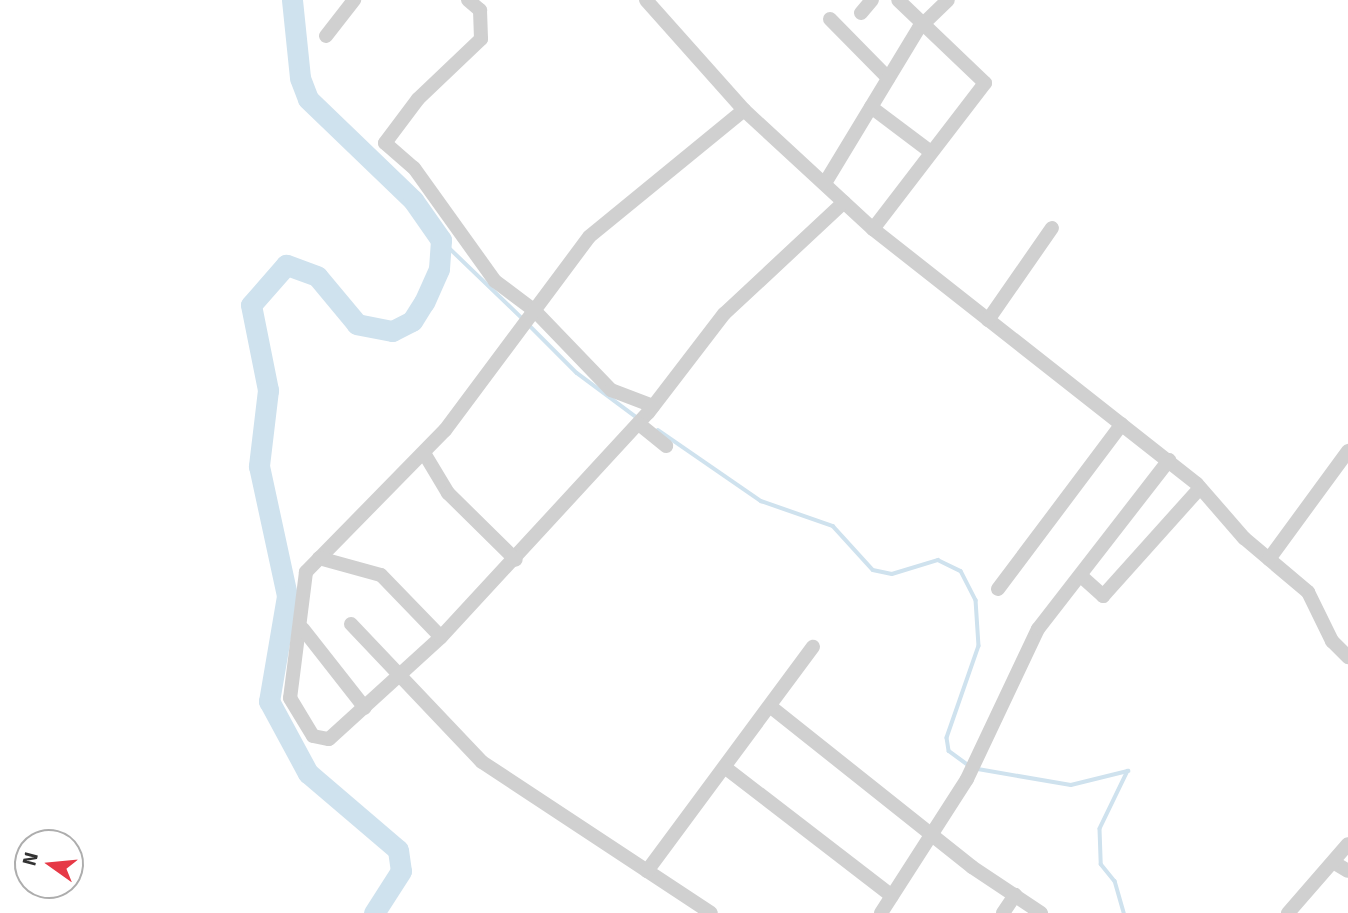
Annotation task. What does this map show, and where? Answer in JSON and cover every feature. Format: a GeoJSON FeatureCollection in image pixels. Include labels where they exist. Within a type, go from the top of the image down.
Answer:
{"type":"FeatureCollection","features":[{"type":"Feature","properties":{"kind":"street"},"geometry":{"type":"LineString","coordinates":[[326,36],[354,0]]}},
{"type":"Feature","properties":{"kind":"street"},"geometry":{"type":"LineString","coordinates":[[467,0],[484,5],[484,28],[478,43],[418,99],[384,143],[414,168],[478,263],[529,320],[645,416],[666,446]]}},
{"type":"Feature","properties":{"kind":"street"},"geometry":{"type":"LineString","coordinates":[[646,0],[744,110],[873,229],[1169,460],[1200,488],[1269,559],[1308,592],[1332,641],[1348,657]]}},
{"type":"Feature","properties":{"kind":"street"},"geometry":{"type":"LineString","coordinates":[[861,13],[873,0]]}},
{"type":"Feature","properties":{"kind":"street"},"geometry":{"type":"LineString","coordinates":[[873,229],[985,82],[898,0]]}},
{"type":"Feature","properties":{"kind":"street"},"geometry":{"type":"LineString","coordinates":[[825,183],[922,24],[948,0]]}},
{"type":"Feature","properties":{"kind":"street"},"geometry":{"type":"LineString","coordinates":[[830,19],[888,78]]}},
{"type":"Feature","properties":{"kind":"street"},"geometry":{"type":"LineString","coordinates":[[871,107],[931,152]]}},
{"type":"Feature","properties":{"kind":"street"},"geometry":{"type":"LineString","coordinates":[[744,110],[605,221],[424,453],[318,558],[302,582],[303,629],[290,698],[313,736],[329,738],[400,677],[441,637],[516,560],[645,416],[724,314],[844,202]]}},
{"type":"Feature","properties":{"kind":"street"},"geometry":{"type":"LineString","coordinates":[[988,320],[1052,228]]}},
{"type":"Feature","properties":{"kind":"street"},"geometry":{"type":"LineString","coordinates":[[998,589],[1122,424]]}},
{"type":"Feature","properties":{"kind":"street"},"geometry":{"type":"LineString","coordinates":[[1269,559],[1348,451]]}},
{"type":"Feature","properties":{"kind":"street"},"geometry":{"type":"LineString","coordinates":[[424,453],[448,493],[516,560]]}},
{"type":"Feature","properties":{"kind":"street"},"geometry":{"type":"LineString","coordinates":[[881,913],[935,832],[976,763],[1031,641],[1169,460]]}},
{"type":"Feature","properties":{"kind":"street"},"geometry":{"type":"LineString","coordinates":[[1081,576],[1103,596],[1200,488]]}},
{"type":"Feature","properties":{"kind":"street"},"geometry":{"type":"LineString","coordinates":[[318,558],[381,575],[441,637]]}},
{"type":"Feature","properties":{"kind":"street"},"geometry":{"type":"LineString","coordinates":[[351,624],[482,762],[711,913]]}},
{"type":"Feature","properties":{"kind":"street"},"geometry":{"type":"LineString","coordinates":[[303,629],[365,708]]}},
{"type":"Feature","properties":{"kind":"street"},"geometry":{"type":"LineString","coordinates":[[647,871],[727,769],[813,647]]}},
{"type":"Feature","properties":{"kind":"street"},"geometry":{"type":"LineString","coordinates":[[771,707],[1041,913]]}},
{"type":"Feature","properties":{"kind":"street"},"geometry":{"type":"LineString","coordinates":[[727,769],[892,896]]}},
{"type":"Feature","properties":{"kind":"street"},"geometry":{"type":"LineString","coordinates":[[1288,913],[1348,844]]}},
{"type":"Feature","properties":{"kind":"street"},"geometry":{"type":"LineString","coordinates":[[1333,862],[1348,871]]}},
{"type":"Feature","properties":{"kind":"street"},"geometry":{"type":"LineString","coordinates":[[1003,913],[1015,895]]}},
{"type":"Feature","properties":{"kind":"waterway"},"geometry":{"type":"LineString","coordinates":[[292,0],[300,78],[308,99],[413,200],[441,240],[439,269],[424,302],[412,321],[392,331],[357,324],[317,276],[286,265],[251,305],[268,390],[259,466],[287,596],[269,701],[308,773],[398,850],[401,871],[374,913]]}},
{"type":"Feature","properties":{"kind":"waterway"},"geometry":{"type":"LineString","coordinates":[[441,240],[523,319]]}},
{"type":"Feature","properties":{"kind":"waterway"},"geometry":{"type":"LineString","coordinates":[[528,324],[577,373],[639,419]]}},
{"type":"Feature","properties":{"kind":"waterway"},"geometry":{"type":"LineString","coordinates":[[658,430],[761,501],[833,526],[873,570],[892,574],[938,560],[961,571],[976,600],[979,646],[947,738],[949,751],[970,766]]}},
{"type":"Feature","properties":{"kind":"waterway"},"geometry":{"type":"LineString","coordinates":[[978,769],[1071,785],[1128,771],[1100,829],[1101,864],[1115,881],[1124,913]]}}]}
